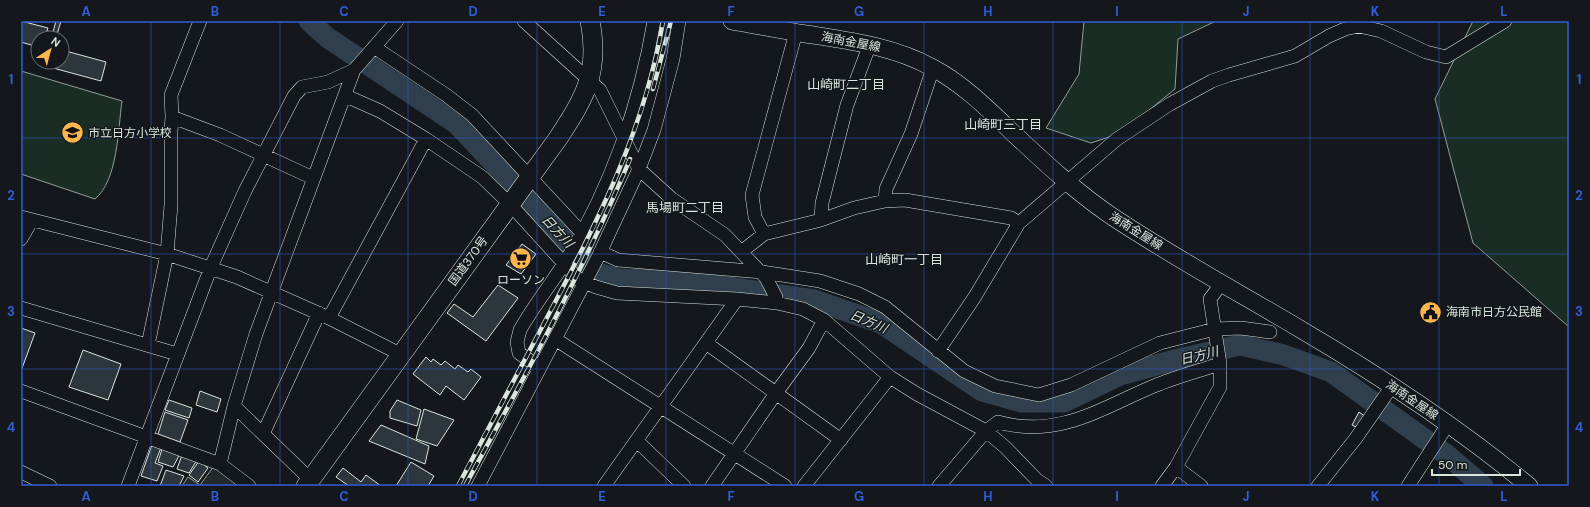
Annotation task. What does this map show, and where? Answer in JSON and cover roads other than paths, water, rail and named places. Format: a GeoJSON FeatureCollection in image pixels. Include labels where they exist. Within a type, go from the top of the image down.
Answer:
{"type":"FeatureCollection","features":[{"type":"Feature","properties":{"kind":"highway","name":"国道370号"},"geometry":{"type":"LineString","coordinates":[[308,483],[400,354],[559,138],[582,102],[590,79],[592,66],[593,37],[590,21]]}},
{"type":"Feature","properties":{"kind":"main road","name":"海南金屋線"},"geometry":{"type":"LineString","coordinates":[[732,21],[870,44],[904,55],[933,68],[959,85],[981,103],[1067,182],[1109,214],[1221,284],[1300,329],[1388,393],[1444,430],[1489,453],[1529,486]]}},
{"type":"Feature","properties":{"kind":"street"},"geometry":{"type":"LineString","coordinates":[[148,345],[167,254],[171,205],[171,95],[200,21]]}},
{"type":"Feature","properties":{"kind":"street"},"geometry":{"type":"LineString","coordinates":[[220,464],[234,406],[256,334],[313,178],[346,96],[354,70],[397,21]]}},
{"type":"Feature","properties":{"kind":"street"},"geometry":{"type":"LineString","coordinates":[[524,21],[590,79],[600,90],[639,169],[672,199],[725,235],[764,275],[776,300]]}},
{"type":"Feature","properties":{"kind":"street"},"geometry":{"type":"LineString","coordinates":[[540,368],[519,352],[517,342],[520,330],[565,262],[580,236],[609,175],[623,138],[646,62],[654,21]]}},
{"type":"Feature","properties":{"kind":"street"},"geometry":{"type":"LineString","coordinates":[[478,486],[599,255],[639,169],[654,130],[673,59],[679,21]]}},
{"type":"Feature","properties":{"kind":"street"},"geometry":{"type":"LineString","coordinates":[[938,351],[974,298],[1019,224],[1117,139],[1170,104],[1212,81],[1229,74],[1295,56],[1329,36],[1345,29],[1359,26],[1381,31],[1426,52],[1446,57],[1505,21]]}},
{"type":"Feature","properties":{"kind":"street"},"geometry":{"type":"LineString","coordinates":[[764,234],[755,217],[752,195],[796,32]]}},
{"type":"Feature","properties":{"kind":"street"},"geometry":{"type":"LineString","coordinates":[[821,220],[822,203],[847,105],[870,44]]}},
{"type":"Feature","properties":{"kind":"street"},"geometry":{"type":"LineString","coordinates":[[374,47],[446,95],[472,115],[527,180],[580,236]]}},
{"type":"Feature","properties":{"kind":"street"},"geometry":{"type":"LineString","coordinates":[[885,201],[886,189],[911,134],[933,68]]}},
{"type":"Feature","properties":{"kind":"street"},"geometry":{"type":"LineString","coordinates":[[128,486],[211,268],[245,191],[294,96],[302,87],[328,82],[354,70]]}},
{"type":"Feature","properties":{"kind":"street"},"geometry":{"type":"LineString","coordinates":[[346,96],[380,111],[426,139],[482,177],[512,202],[579,280],[586,280],[616,293],[776,300],[803,309],[824,320],[890,377],[917,394],[986,431],[1005,447],[1037,480],[1046,486]]}},
{"type":"Feature","properties":{"kind":"street"},"geometry":{"type":"LineString","coordinates":[[172,117],[220,135],[313,178]]}},
{"type":"Feature","properties":{"kind":"street"},"geometry":{"type":"LineString","coordinates":[[263,434],[324,316],[426,139]]}},
{"type":"Feature","properties":{"kind":"street"},"geometry":{"type":"LineString","coordinates":[[741,252],[764,234],[821,220],[854,208],[885,201],[905,200],[951,207],[1011,218],[1019,224]]}},
{"type":"Feature","properties":{"kind":"street"},"geometry":{"type":"LineString","coordinates":[[21,238],[27,218],[167,254],[211,268],[272,291],[400,354]]}},
{"type":"Feature","properties":{"kind":"street"},"geometry":{"type":"LineString","coordinates":[[599,255],[618,260],[820,281],[859,294],[885,307],[964,371],[995,386],[1039,395],[1071,385],[1119,364],[1160,343],[1241,328],[1270,332]]}},
{"type":"Feature","properties":{"kind":"street"},"geometry":{"type":"LineString","coordinates":[[1162,486],[1176,468],[1220,387],[1220,362],[1210,299],[1221,284]]}},
{"type":"Feature","properties":{"kind":"street"},"geometry":{"type":"LineString","coordinates":[[604,486],[637,441],[660,405],[737,299]]}},
{"type":"Feature","properties":{"kind":"street"},"geometry":{"type":"LineString","coordinates":[[21,308],[177,354]]}},
{"type":"Feature","properties":{"kind":"street"},"geometry":{"type":"LineString","coordinates":[[712,486],[809,348],[824,320]]}},
{"type":"Feature","properties":{"kind":"street"},"geometry":{"type":"LineString","coordinates":[[556,339],[785,486]]}},
{"type":"Feature","properties":{"kind":"street"},"geometry":{"type":"LineString","coordinates":[[706,343],[841,440]]}},
{"type":"Feature","properties":{"kind":"street"},"geometry":{"type":"LineString","coordinates":[[939,486],[986,431],[998,422],[1016,427],[1031,427],[1077,421],[1155,386],[1220,362]]}},
{"type":"Feature","properties":{"kind":"street"},"geometry":{"type":"LineString","coordinates":[[804,486],[890,377]]}},
{"type":"Feature","properties":{"kind":"street"},"geometry":{"type":"LineString","coordinates":[[21,391],[220,464],[249,486]]}},
{"type":"Feature","properties":{"kind":"street"},"geometry":{"type":"LineString","coordinates":[[1318,486],[1388,393]]}},
{"type":"Feature","properties":{"kind":"street"},"geometry":{"type":"LineString","coordinates":[[234,406],[263,434],[308,483]]}},
{"type":"Feature","properties":{"kind":"street"},"geometry":{"type":"LineString","coordinates":[[1408,486],[1444,430]]}},
{"type":"Feature","properties":{"kind":"street"},"geometry":{"type":"LineString","coordinates":[[637,441],[684,486]]}},
{"type":"Feature","properties":{"kind":"street"},"geometry":{"type":"LineString","coordinates":[[1176,468],[1201,486]]}},
{"type":"Feature","properties":{"kind":"street"},"geometry":{"type":"LineString","coordinates":[[21,472],[50,486]]}},
{"type":"Feature","properties":{"kind":"waterway","name":"日方川"},"geometry":{"type":"LineString","coordinates":[[309,21],[328,38],[457,124],[597,273],[619,279],[681,280],[814,300],[881,323],[982,391],[1021,402],[1064,402],[1120,375],[1175,360],[1240,345],[1284,355],[1331,372],[1447,455],[1483,486]]}},
{"type":"Feature","properties":{"kind":"railway"},"geometry":{"type":"LineString","coordinates":[[458,486],[587,240],[619,170],[645,97],[663,21]]}},
{"type":"Feature","properties":{"kind":"railway"},"geometry":{"type":"LineString","coordinates":[[653,89],[671,21]]}},
{"type":"Feature","properties":{"kind":"railway"},"geometry":{"type":"LineString","coordinates":[[465,486],[593,243],[630,159]]}},
{"type":"Feature","properties":{"kind":"place","name":"市立日方小学校"},"geometry":{"type":"Point","coordinates":[73,133]}},
{"type":"Feature","properties":{"kind":"place","name":"ローソン"},"geometry":{"type":"Point","coordinates":[521,259]}},
{"type":"Feature","properties":{"kind":"place","name":"海南市日方公民館"},"geometry":{"type":"Point","coordinates":[1431,312]}},
{"type":"Feature","properties":{"kind":"district","name":"山崎町二丁目"},"geometry":{"type":"Point","coordinates":[846,84]}},
{"type":"Feature","properties":{"kind":"district","name":"山崎町三丁目"},"geometry":{"type":"Point","coordinates":[1003,124]}},
{"type":"Feature","properties":{"kind":"district","name":"馬場町二丁目"},"geometry":{"type":"Point","coordinates":[685,207]}},
{"type":"Feature","properties":{"kind":"district","name":"山崎町一丁目"},"geometry":{"type":"Point","coordinates":[904,259]}}]}
